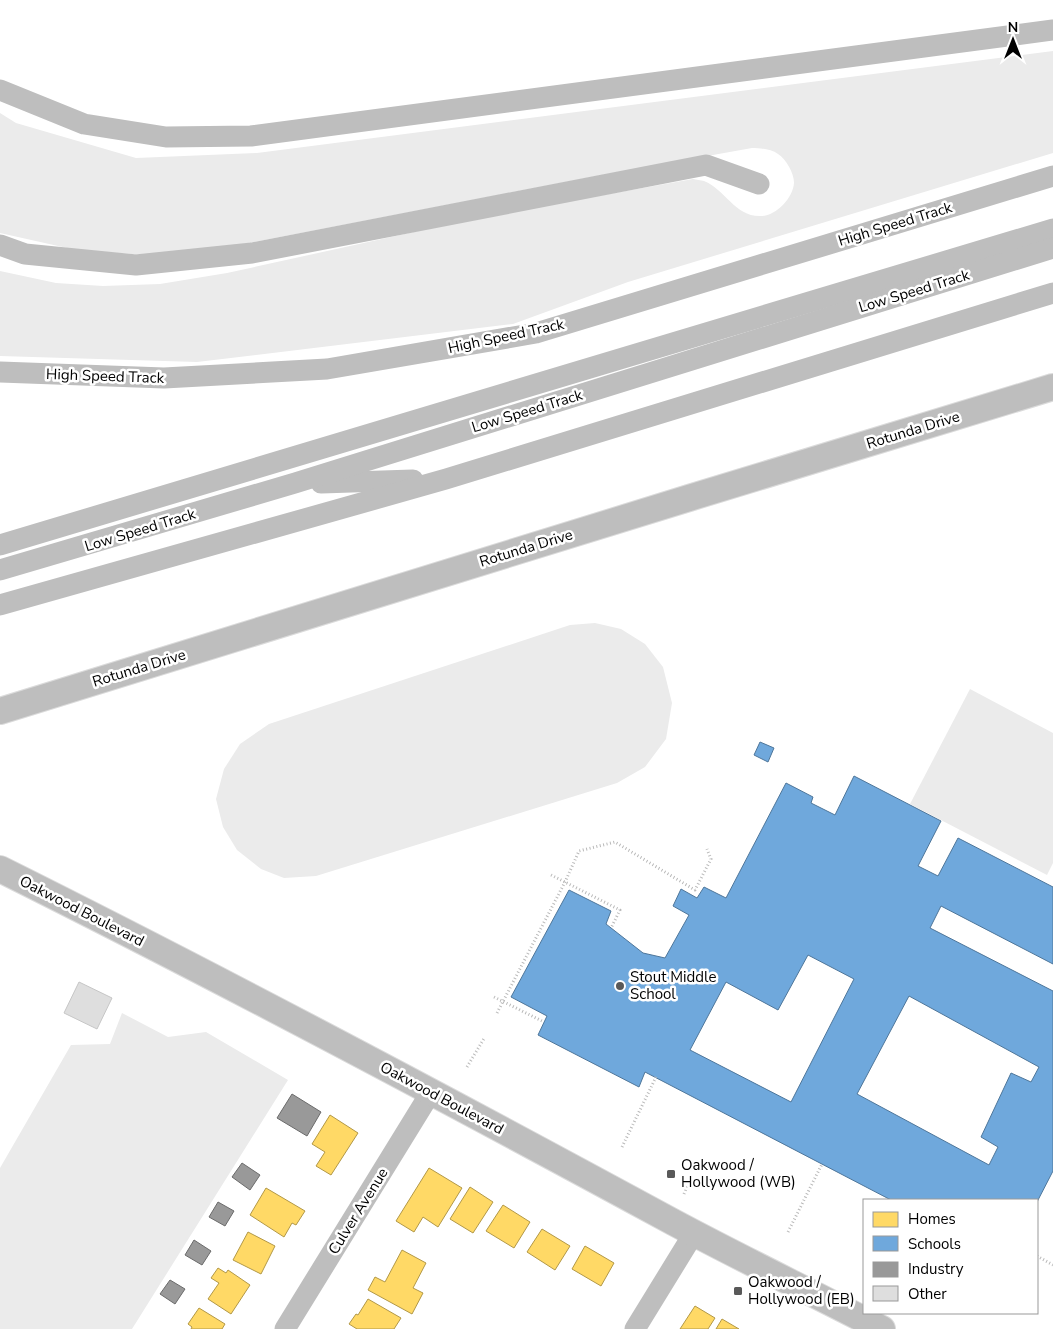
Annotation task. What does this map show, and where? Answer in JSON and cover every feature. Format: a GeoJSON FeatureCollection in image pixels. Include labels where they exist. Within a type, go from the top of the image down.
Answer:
{"type":"FeatureCollection","features":[{"type":"Feature","properties":{"kind":"main road","name":"Rotunda Drive"},"geometry":{"type":"LineString","coordinates":[[0,711],[1053,387]]}},
{"type":"Feature","properties":{"kind":"main road"},"geometry":{"type":"LineString","coordinates":[[0,727],[35,700]]}},
{"type":"Feature","properties":{"kind":"main road","name":"Oakwood Boulevard"},"geometry":{"type":"LineString","coordinates":[[2,868],[259,1001],[581,1171],[694,1233],[882,1329]]}},
{"type":"Feature","properties":{"kind":"street"},"geometry":{"type":"LineString","coordinates":[[0,90],[84,124],[166,136],[251,136],[1053,30]]}},
{"type":"Feature","properties":{"kind":"street"},"geometry":{"type":"LineString","coordinates":[[0,245],[25,254],[136,265],[252,253],[706,165],[759,184]]}},
{"type":"Feature","properties":{"kind":"street","name":"High Speed Track"},"geometry":{"type":"LineString","coordinates":[[0,372],[164,378],[327,369],[536,333],[1053,176]]}},
{"type":"Feature","properties":{"kind":"street"},"geometry":{"type":"LineString","coordinates":[[0,545],[1053,229]]}},
{"type":"Feature","properties":{"kind":"street","name":"Low Speed Track"},"geometry":{"type":"LineString","coordinates":[[0,570],[294,483],[1053,248]]}},
{"type":"Feature","properties":{"kind":"street"},"geometry":{"type":"LineString","coordinates":[[0,605],[446,479],[1053,292]]}},
{"type":"Feature","properties":{"kind":"street"},"geometry":{"type":"LineString","coordinates":[[294,483],[446,479]]}},
{"type":"Feature","properties":{"kind":"street","name":"Culver Avenue"},"geometry":{"type":"LineString","coordinates":[[285,1329],[431,1092]]}},
{"type":"Feature","properties":{"kind":"street"},"geometry":{"type":"LineString","coordinates":[[635,1329],[694,1233]]}},
{"type":"Feature","properties":{"kind":"path"},"geometry":{"type":"LineString","coordinates":[[497,1013],[579,852],[615,842],[695,890],[711,859],[707,849]]}},
{"type":"Feature","properties":{"kind":"path"},"geometry":{"type":"LineString","coordinates":[[551,875],[620,910],[611,928]]}},
{"type":"Feature","properties":{"kind":"path"},"geometry":{"type":"LineString","coordinates":[[494,997],[544,1022]]}},
{"type":"Feature","properties":{"kind":"path"},"geometry":{"type":"LineString","coordinates":[[467,1067],[484,1037]]}},
{"type":"Feature","properties":{"kind":"path"},"geometry":{"type":"LineString","coordinates":[[622,1147],[656,1077]]}},
{"type":"Feature","properties":{"kind":"path"},"geometry":{"type":"LineString","coordinates":[[788,1232],[822,1164]]}},
{"type":"Feature","properties":{"kind":"path"},"geometry":{"type":"LineString","coordinates":[[684,1194],[689,1182]]}},
{"type":"Feature","properties":{"kind":"path"},"geometry":{"type":"LineString","coordinates":[[1038,1257],[1053,1265]]}},
{"type":"Feature","properties":{"kind":"shaded area"},"geometry":{"type":"Polygon","coordinates":[[[1053,51],[1053,153],[628,282],[513,324],[197,362],[0,356],[0,271],[56,283],[103,286],[160,284],[227,273],[491,215],[693,179],[712,185],[744,212],[761,216],[778,210],[783,205],[791,194],[794,179],[787,163],[781,156],[769,150],[752,148],[202,252],[146,255],[76,250],[0,233],[0,113],[16,123],[136,158],[257,153],[1053,51]]]}},
{"type":"Feature","properties":{"kind":"shaded area"},"geometry":{"type":"Polygon","coordinates":[[[595,623],[621,629],[645,644],[663,667],[672,703],[666,739],[645,767],[617,783],[316,876],[284,878],[261,869],[237,850],[223,827],[216,799],[224,769],[240,744],[269,724],[570,625],[595,623]]]}},
{"type":"Feature","properties":{"kind":"shaded area"},"geometry":{"type":"Polygon","coordinates":[[[970,689],[1053,733],[1053,863],[1047,875],[910,804],[970,689]]]}},
{"type":"Feature","properties":{"kind":"shaded area"},"geometry":{"type":"Polygon","coordinates":[[[122,1013],[168,1037],[206,1032],[288,1080],[132,1329],[0,1329],[0,1168],[71,1045],[110,1044],[122,1013]]]}},
{"type":"Feature","properties":{"kind":"building: Homes"},"geometry":{"type":"Polygon","coordinates":[[[330,1115],[358,1133],[331,1175],[316,1166],[325,1152],[312,1144],[330,1115]]]}},
{"type":"Feature","properties":{"kind":"building: Homes"},"geometry":{"type":"Polygon","coordinates":[[[429,1168],[462,1188],[438,1227],[423,1217],[414,1232],[396,1221],[429,1168]]]}},
{"type":"Feature","properties":{"kind":"building: Homes"},"geometry":{"type":"Polygon","coordinates":[[[470,1187],[493,1202],[473,1233],[450,1219],[470,1187]]]}},
{"type":"Feature","properties":{"kind":"building: Homes"},"geometry":{"type":"Polygon","coordinates":[[[266,1188],[305,1211],[296,1225],[292,1223],[284,1237],[250,1215],[266,1188]]]}},
{"type":"Feature","properties":{"kind":"building: Homes"},"geometry":{"type":"Polygon","coordinates":[[[503,1205],[530,1222],[514,1248],[486,1231],[503,1205]]]}},
{"type":"Feature","properties":{"kind":"building: Homes"},"geometry":{"type":"Polygon","coordinates":[[[542,1229],[570,1246],[555,1270],[527,1252],[542,1229]]]}},
{"type":"Feature","properties":{"kind":"building: Homes"},"geometry":{"type":"Polygon","coordinates":[[[248,1232],[275,1246],[261,1274],[233,1260],[248,1232]]]}},
{"type":"Feature","properties":{"kind":"building: Homes"},"geometry":{"type":"Polygon","coordinates":[[[585,1246],[614,1263],[601,1286],[572,1269],[585,1246]]]}},
{"type":"Feature","properties":{"kind":"building: Homes"},"geometry":{"type":"Polygon","coordinates":[[[402,1250],[426,1263],[413,1288],[423,1293],[412,1314],[368,1290],[375,1277],[385,1282],[402,1250]]]}},
{"type":"Feature","properties":{"kind":"building: Homes"},"geometry":{"type":"Polygon","coordinates":[[[218,1268],[226,1273],[228,1270],[250,1285],[231,1314],[208,1299],[219,1283],[211,1278],[218,1268]]]}},
{"type":"Feature","properties":{"kind":"building: Homes"},"geometry":{"type":"Polygon","coordinates":[[[368,1299],[401,1318],[394,1329],[357,1329],[349,1324],[356,1314],[358,1315],[368,1299]]]}},
{"type":"Feature","properties":{"kind":"building: Homes"},"geometry":{"type":"Polygon","coordinates":[[[695,1306],[715,1318],[708,1329],[680,1329],[695,1306]]]}},
{"type":"Feature","properties":{"kind":"building: Homes"},"geometry":{"type":"Polygon","coordinates":[[[199,1308],[225,1324],[222,1329],[191,1329],[192,1327],[188,1324],[199,1308]]]}},
{"type":"Feature","properties":{"kind":"building: Homes"},"geometry":{"type":"Polygon","coordinates":[[[722,1319],[739,1329],[716,1329],[722,1319]]]}},
{"type":"Feature","properties":{"kind":"building: Schools"},"geometry":{"type":"Polygon","coordinates":[[[760,742],[774,748],[768,762],[754,755],[760,742]]]}},
{"type":"Feature","properties":{"kind":"building: Schools","name":"Stout Middle School"},"geometry":{"type":"Polygon","coordinates":[[[854,776],[941,821],[918,866],[938,876],[958,838],[1053,887],[1053,964],[941,906],[930,928],[1053,991],[1053,1171],[1038,1200],[889,1199],[645,1072],[639,1087],[538,1035],[547,1016],[511,997],[569,890],[611,911],[606,924],[643,953],[665,958],[689,915],[673,906],[681,889],[697,898],[704,887],[726,898],[786,783],[813,797],[811,803],[835,815],[854,776]],[[808,955],[778,1010],[726,982],[690,1050],[791,1102],[854,979],[808,955]],[[909,996],[857,1094],[989,1165],[998,1147],[981,1137],[1011,1073],[1031,1082],[1039,1067],[909,996]]]}},
{"type":"Feature","properties":{"kind":"building: Industry"},"geometry":{"type":"Polygon","coordinates":[[[292,1094],[321,1112],[307,1136],[277,1118],[292,1094]]]}},
{"type":"Feature","properties":{"kind":"building: Industry"},"geometry":{"type":"Polygon","coordinates":[[[242,1163],[260,1175],[250,1190],[232,1177],[242,1163]]]}},
{"type":"Feature","properties":{"kind":"building: Industry"},"geometry":{"type":"Polygon","coordinates":[[[218,1202],[234,1211],[225,1226],[209,1217],[218,1202]]]}},
{"type":"Feature","properties":{"kind":"building: Industry"},"geometry":{"type":"Polygon","coordinates":[[[194,1240],[211,1251],[202,1265],[185,1255],[194,1240]]]}},
{"type":"Feature","properties":{"kind":"building: Industry"},"geometry":{"type":"Polygon","coordinates":[[[170,1280],[185,1289],[175,1304],[160,1294],[170,1280]]]}},
{"type":"Feature","properties":{"kind":"building: Other"},"geometry":{"type":"Polygon","coordinates":[[[79,982],[112,998],[97,1029],[64,1013],[79,982]]]}},
{"type":"Feature","properties":{"kind":"place","name":"Stout Middle School"},"geometry":{"type":"Point","coordinates":[620,986]}},
{"type":"Feature","properties":{"kind":"place","name":"Oakwood / Hollywood (WB)"},"geometry":{"type":"Point","coordinates":[671,1174]}},
{"type":"Feature","properties":{"kind":"place","name":"Oakwood / Hollywood (EB)"},"geometry":{"type":"Point","coordinates":[738,1291]}}]}
